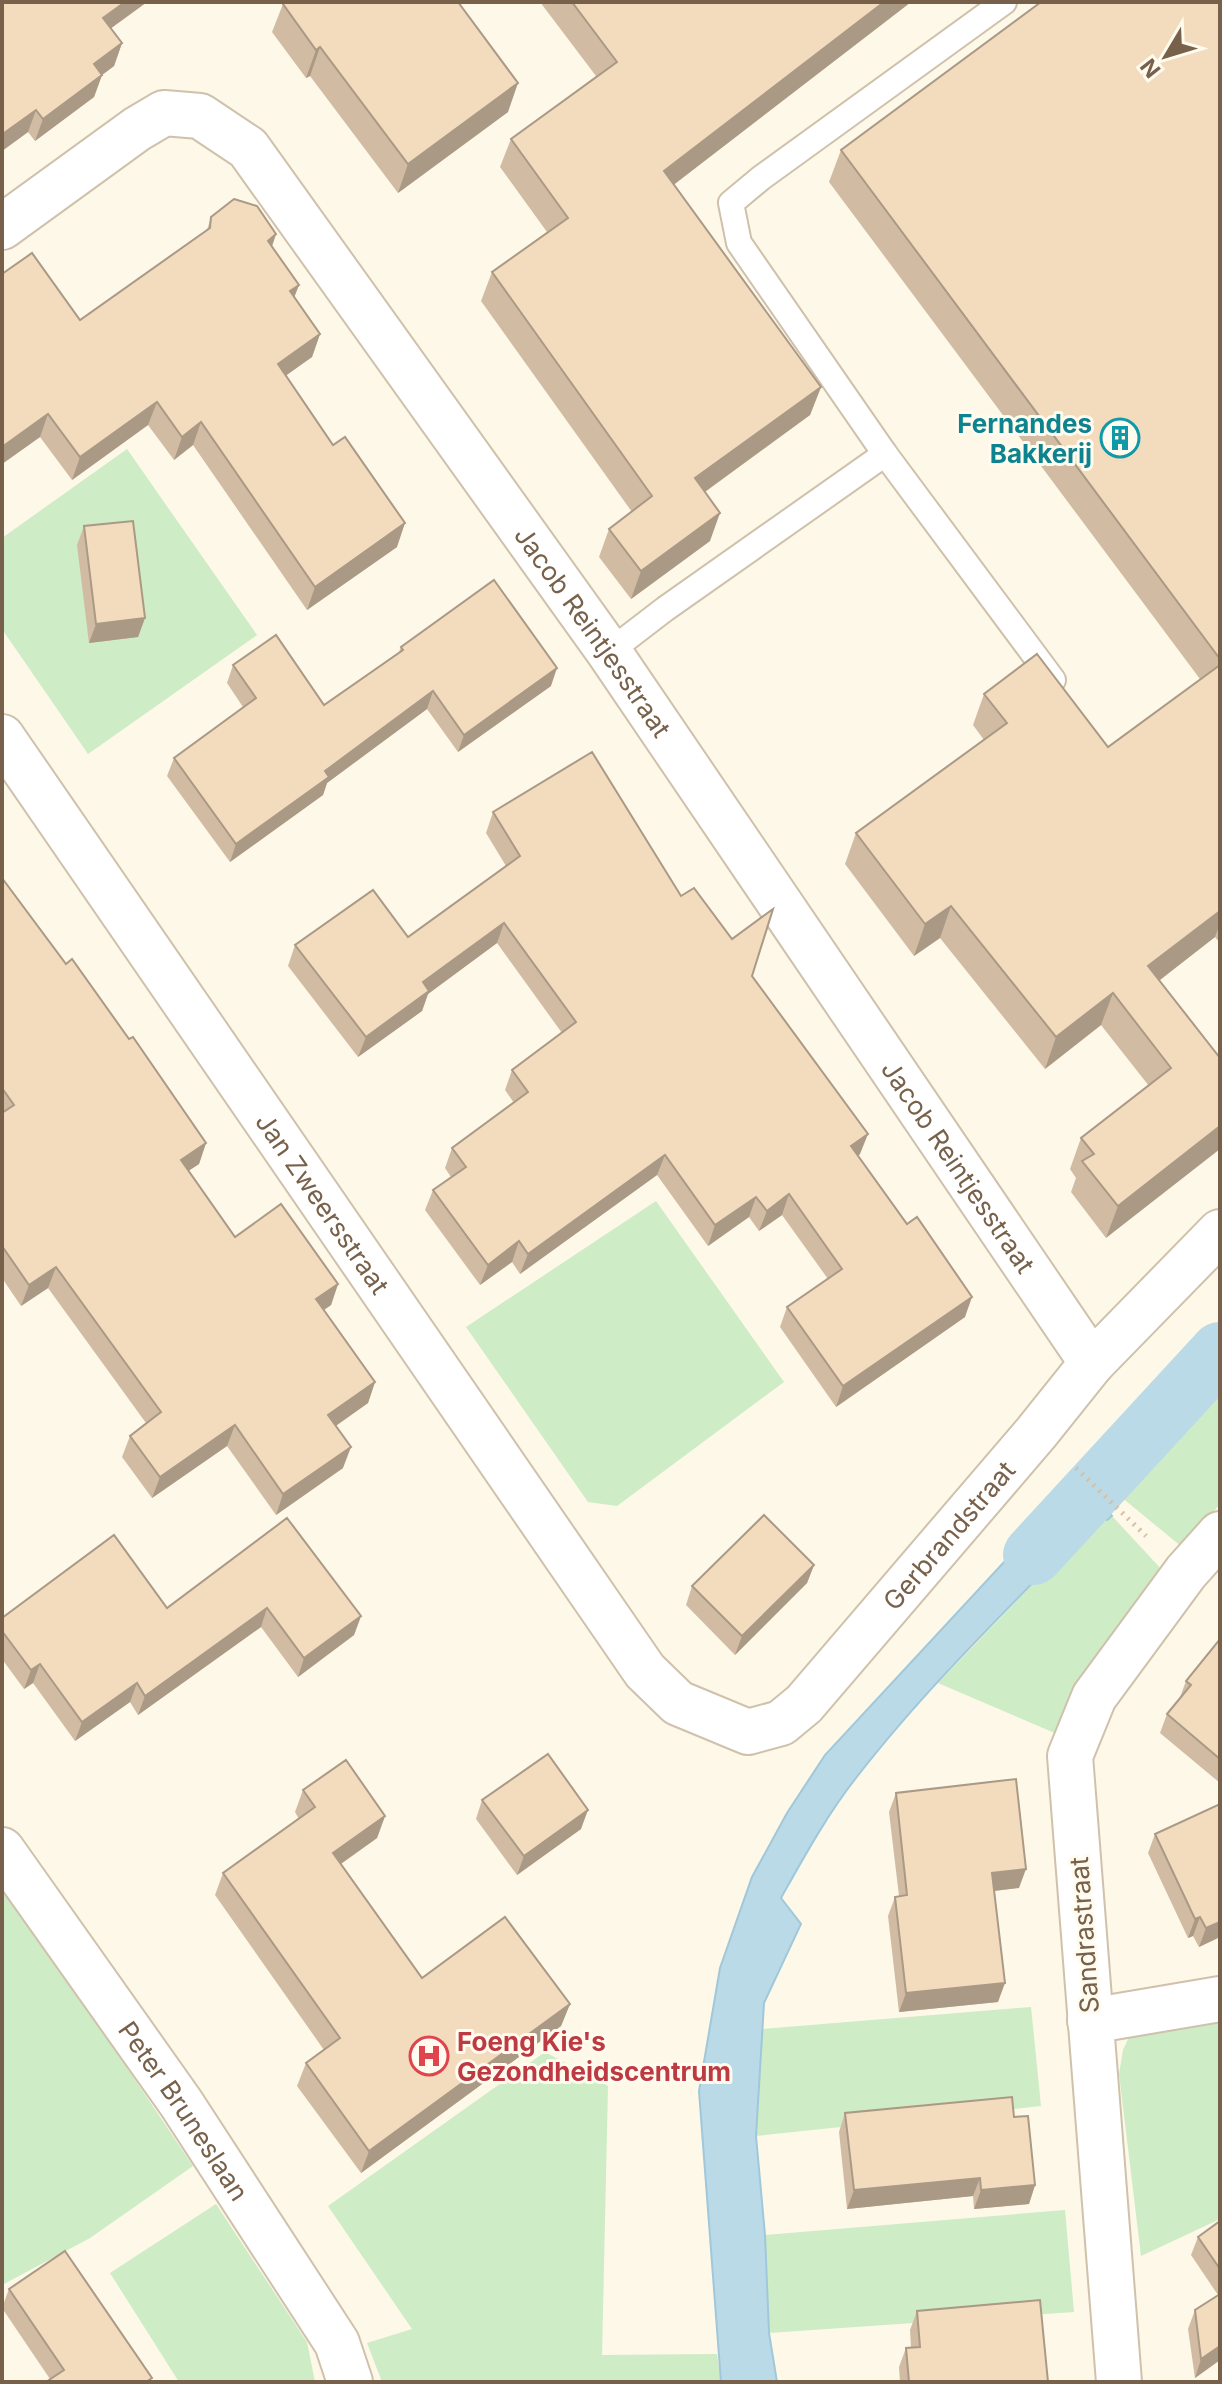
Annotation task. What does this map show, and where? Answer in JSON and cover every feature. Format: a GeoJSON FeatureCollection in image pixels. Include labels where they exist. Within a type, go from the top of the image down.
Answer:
{"type":"FeatureCollection","features":[{"type":"Feature","properties":{"kind":"street","name":"Jacob Reintjesstraat"},"geometry":{"type":"LineString","coordinates":[[2,227],[137,129],[164,113],[200,116],[248,148],[609,652],[1092,1363]]}},
{"type":"Feature","properties":{"kind":"street","name":"Jan Zweersstraat"},"geometry":{"type":"LineString","coordinates":[[2,737],[645,1671]]}},
{"type":"Feature","properties":{"kind":"street","name":"Gerbrandstraat"},"geometry":{"type":"LineString","coordinates":[[645,1671],[678,1703],[713,1720],[748,1732],[781,1723],[804,1704],[1092,1363],[1220,1232]]}},
{"type":"Feature","properties":{"kind":"street","name":"Sandrastraat"},"geometry":{"type":"LineString","coordinates":[[1119,2382],[1070,1756],[1094,1697],[1186,1572],[1220,1534]]}},
{"type":"Feature","properties":{"kind":"street","name":"Peter Bruneslaan"},"geometry":{"type":"LineString","coordinates":[[2,1850],[190,2116],[337,2343],[350,2382]]}},
{"type":"Feature","properties":{"kind":"street"},"geometry":{"type":"LineString","coordinates":[[1090,2021],[1220,1999]]}},
{"type":"Feature","properties":{"kind":"lane"},"geometry":{"type":"LineString","coordinates":[[1004,2],[731,203],[739,243],[885,454],[1065,697]]}},
{"type":"Feature","properties":{"kind":"lane"},"geometry":{"type":"LineString","coordinates":[[609,652],[885,454]]}},
{"type":"Feature","properties":{"kind":"path"},"geometry":{"type":"LineString","coordinates":[[1073,1464],[1123,1515]]}},
{"type":"Feature","properties":{"kind":"green space"},"geometry":{"type":"Polygon","coordinates":[[[127,449],[257,635],[88,754],[2,629],[2,538],[127,449]]]}},
{"type":"Feature","properties":{"kind":"green space"},"geometry":{"type":"Polygon","coordinates":[[[656,1201],[784,1382],[617,1506],[588,1502],[466,1327],[656,1201]]]}},
{"type":"Feature","properties":{"kind":"green space"},"geometry":{"type":"Polygon","coordinates":[[[1220,1392],[1220,1504],[1182,1547],[1109,1487],[1135,1475],[1220,1392]]]}},
{"type":"Feature","properties":{"kind":"green space"},"geometry":{"type":"Polygon","coordinates":[[[1112,1516],[1164,1572],[1057,1734],[938,1683],[1097,1517],[1106,1520],[1112,1516]]]}},
{"type":"Feature","properties":{"kind":"green space"},"geometry":{"type":"Polygon","coordinates":[[[2,1887],[193,2166],[90,2238],[2,2285],[2,1887]]]}},
{"type":"Feature","properties":{"kind":"green space"},"geometry":{"type":"Polygon","coordinates":[[[1031,2007],[1041,2106],[756,2136],[762,2029],[1031,2007]]]}},
{"type":"Feature","properties":{"kind":"green space"},"geometry":{"type":"Polygon","coordinates":[[[1220,2020],[1220,2219],[1141,2256],[1119,2074],[1123,2050],[1130,2035],[1220,2020]]]}},
{"type":"Feature","properties":{"kind":"green space"},"geometry":{"type":"Polygon","coordinates":[[[545,2052],[608,2086],[602,2355],[717,2354],[721,2382],[382,2382],[367,2343],[412,2329],[328,2206],[545,2052]]]}},
{"type":"Feature","properties":{"kind":"green space"},"geometry":{"type":"Polygon","coordinates":[[[216,2204],[307,2342],[315,2382],[179,2382],[110,2273],[216,2204]]]}},
{"type":"Feature","properties":{"kind":"green space"},"geometry":{"type":"Polygon","coordinates":[[[1065,2210],[1074,2312],[769,2333],[765,2235],[1065,2210]]]}},
{"type":"Feature","properties":{"kind":"water"},"geometry":{"type":"Polygon","coordinates":[[[1220,1322],[1220,1392],[1183,1432],[1135,1476],[1109,1487],[1095,1471],[1097,1462],[1220,1322]]]}},
{"type":"Feature","properties":{"kind":"water"},"geometry":{"type":"Polygon","coordinates":[[[1073,1476],[1112,1516],[1107,1520],[1097,1517],[912,1710],[845,1792],[781,1898],[801,1924],[764,2003],[756,2136],[765,2235],[769,2333],[777,2382],[721,2382],[699,2091],[720,1968],[752,1877],[787,1813],[825,1755],[1069,1492],[1064,1483],[1073,1476]]]}},
{"type":"Feature","properties":{"kind":"building"},"geometry":{"type":"Polygon","coordinates":[[[2,2],[125,2],[103,18],[122,43],[94,64],[102,75],[43,119],[36,110],[4,133],[2,130],[2,2]]]}},
{"type":"Feature","properties":{"kind":"building"},"geometry":{"type":"Polygon","coordinates":[[[458,2],[518,83],[408,164],[320,47],[316,50],[283,4],[458,2]]]}},
{"type":"Feature","properties":{"kind":"building"},"geometry":{"type":"Polygon","coordinates":[[[572,2],[884,2],[664,171],[821,387],[695,478],[720,513],[641,571],[609,529],[652,496],[492,272],[568,218],[511,139],[617,62],[572,2]]]}},
{"type":"Feature","properties":{"kind":"building","name":"Fernandes Bakkerij"},"geometry":{"type":"Polygon","coordinates":[[[1041,2],[1220,2],[1220,659],[841,150],[1041,2]]]}},
{"type":"Feature","properties":{"kind":"building"},"geometry":{"type":"Polygon","coordinates":[[[234,199],[257,206],[276,234],[268,241],[299,285],[290,291],[320,334],[278,364],[333,445],[345,437],[405,523],[315,587],[201,422],[182,437],[157,402],[80,457],[48,414],[2,447],[2,274],[32,253],[80,320],[210,228],[211,217],[234,199]]]}},
{"type":"Feature","properties":{"kind":"building"},"geometry":{"type":"Polygon","coordinates":[[[133,521],[145,618],[96,624],[84,526],[133,521]]]}},
{"type":"Feature","properties":{"kind":"building"},"geometry":{"type":"Polygon","coordinates":[[[494,580],[557,668],[464,735],[433,691],[325,771],[329,777],[236,844],[174,758],[256,698],[233,665],[276,635],[324,705],[403,650],[401,647],[494,580]]]}},
{"type":"Feature","properties":{"kind":"building"},"geometry":{"type":"Polygon","coordinates":[[[1037,654],[1108,747],[1220,665],[1220,911],[1148,966],[1220,1058],[1220,1126],[1118,1206],[1082,1161],[1094,1154],[1081,1138],[1171,1068],[1113,993],[1056,1037],[951,906],[925,924],[856,833],[1007,723],[984,694],[1037,654]]]}},
{"type":"Feature","properties":{"kind":"building"},"geometry":{"type":"Polygon","coordinates":[[[592,752],[681,896],[694,888],[732,939],[773,909],[752,976],[868,1134],[851,1146],[907,1224],[917,1217],[972,1297],[843,1386],[787,1307],[842,1269],[789,1194],[767,1211],[756,1197],[715,1225],[665,1155],[528,1254],[519,1241],[488,1265],[433,1190],[466,1167],[452,1148],[528,1092],[512,1070],[576,1022],[504,923],[423,982],[429,991],[366,1037],[295,945],[373,890],[408,937],[520,856],[493,812],[592,752]]]}},
{"type":"Feature","properties":{"kind":"building"},"geometry":{"type":"Polygon","coordinates":[[[2,878],[66,964],[72,959],[129,1039],[133,1037],[206,1143],[181,1160],[235,1237],[281,1204],[338,1284],[316,1299],[375,1382],[328,1415],[351,1447],[283,1494],[235,1425],[160,1477],[130,1436],[161,1412],[56,1267],[29,1285],[2,1246],[2,1113],[14,1105],[2,1088],[2,878]]]}},
{"type":"Feature","properties":{"kind":"building"},"geometry":{"type":"Polygon","coordinates":[[[764,1515],[814,1565],[742,1636],[692,1586],[764,1515]]]}},
{"type":"Feature","properties":{"kind":"building"},"geometry":{"type":"Polygon","coordinates":[[[287,1518],[361,1616],[304,1658],[267,1608],[145,1696],[137,1683],[82,1722],[40,1664],[31,1670],[2,1631],[2,1618],[114,1535],[167,1608],[287,1518]]]}},
{"type":"Feature","properties":{"kind":"building"},"geometry":{"type":"Polygon","coordinates":[[[1220,1639],[1220,1759],[1167,1714],[1191,1685],[1186,1681],[1220,1639]]]}},
{"type":"Feature","properties":{"kind":"building"},"geometry":{"type":"Polygon","coordinates":[[[548,1754],[588,1810],[524,1856],[482,1800],[548,1754]]]}},
{"type":"Feature","properties":{"kind":"building"},"geometry":{"type":"Polygon","coordinates":[[[346,1760],[385,1816],[333,1853],[422,1978],[505,1917],[570,2004],[369,2151],[306,2063],[340,2038],[223,1873],[315,1807],[303,1790],[346,1760]]]}},
{"type":"Feature","properties":{"kind":"building"},"geometry":{"type":"Polygon","coordinates":[[[1016,1779],[1026,1869],[992,1873],[1005,1983],[906,1993],[895,1897],[907,1895],[896,1793],[1016,1779]]]}},
{"type":"Feature","properties":{"kind":"building"},"geometry":{"type":"Polygon","coordinates":[[[1220,1804],[1220,1922],[1206,1928],[1200,1917],[1195,1919],[1155,1834],[1220,1804]]]}},
{"type":"Feature","properties":{"kind":"building"},"geometry":{"type":"Polygon","coordinates":[[[1012,2097],[1014,2117],[1028,2116],[1035,2185],[981,2190],[980,2178],[854,2190],[845,2113],[1012,2097]]]}},
{"type":"Feature","properties":{"kind":"building"},"geometry":{"type":"Polygon","coordinates":[[[1220,2221],[1220,2269],[1198,2237],[1220,2221]]]}},
{"type":"Feature","properties":{"kind":"building"},"geometry":{"type":"Polygon","coordinates":[[[65,2251],[152,2378],[146,2382],[46,2382],[64,2370],[9,2289],[65,2251]]]}},
{"type":"Feature","properties":{"kind":"building"},"geometry":{"type":"Polygon","coordinates":[[[1220,2294],[1220,2346],[1201,2359],[1195,2310],[1220,2294]]]}},
{"type":"Feature","properties":{"kind":"building"},"geometry":{"type":"Polygon","coordinates":[[[1040,2300],[1048,2382],[909,2382],[906,2348],[920,2347],[917,2311],[1040,2300]]]}},
{"type":"Feature","properties":{"kind":"waterway"},"geometry":{"type":"LineString","coordinates":[[1033,1555],[1220,1352]]}},
{"type":"Feature","properties":{"kind":"place","name":"Fernandes Bakkerij"},"geometry":{"type":"Point","coordinates":[1120,438]}},
{"type":"Feature","properties":{"kind":"place","name":"Foeng Kie's Gezondheidscentrum"},"geometry":{"type":"Point","coordinates":[429,2056]}}]}
